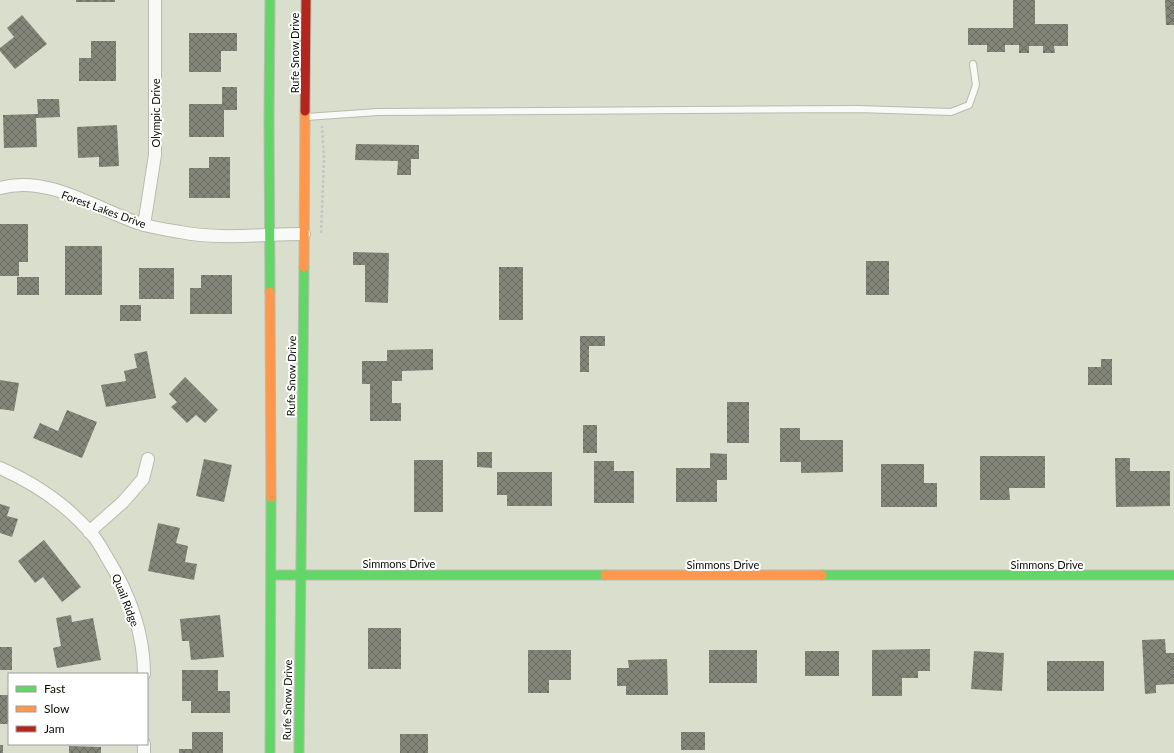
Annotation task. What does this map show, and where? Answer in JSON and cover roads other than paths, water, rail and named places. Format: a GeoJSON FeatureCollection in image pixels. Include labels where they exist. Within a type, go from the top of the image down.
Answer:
{"type":"FeatureCollection","features":[{"type":"Feature","properties":{"kind":"main road","name":"Rufe Snow Drive"},"geometry":{"type":"LineString","coordinates":[[270,0],[270,753]]}},
{"type":"Feature","properties":{"kind":"main road","name":"Rufe Snow Drive"},"geometry":{"type":"LineString","coordinates":[[299,753],[306,0]]}},
{"type":"Feature","properties":{"kind":"main road","name":"Simmons Drive"},"geometry":{"type":"LineString","coordinates":[[271,575],[1174,575]]}},
{"type":"Feature","properties":{"kind":"street","name":"Olympic Drive"},"geometry":{"type":"LineString","coordinates":[[144,225],[155,155],[155,0]]}},
{"type":"Feature","properties":{"kind":"street","name":"Forest Lakes Drive"},"geometry":{"type":"LineString","coordinates":[[0,188],[12,184],[34,185],[64,193],[144,225],[182,233],[210,236],[304,234]]}},
{"type":"Feature","properties":{"kind":"street"},"geometry":{"type":"LineString","coordinates":[[90,532],[123,502],[143,479],[148,459]]}},
{"type":"Feature","properties":{"kind":"street","name":"Quail Ridge"},"geometry":{"type":"LineString","coordinates":[[0,468],[18,476],[51,496],[96,539],[119,577],[134,614],[140,638],[144,673]]}},
{"type":"Feature","properties":{"kind":"lane"},"geometry":{"type":"LineString","coordinates":[[306,117],[378,112],[858,109],[951,112],[969,105],[976,85],[973,64]]}}]}
